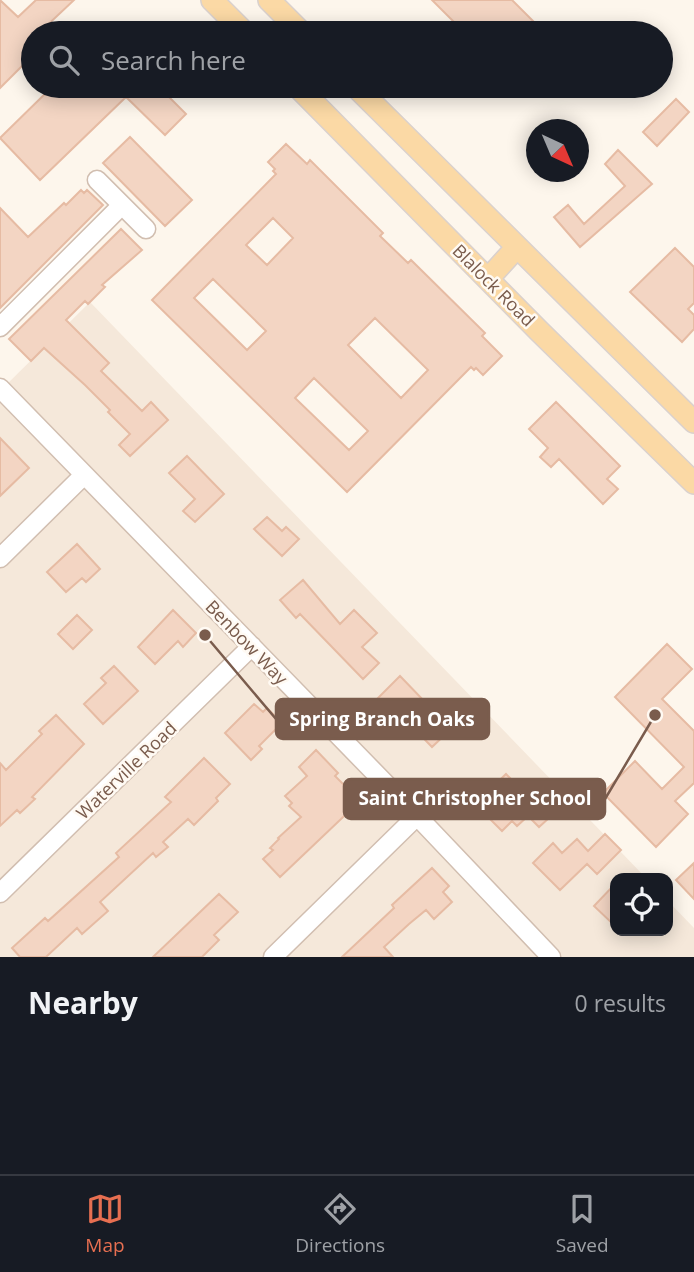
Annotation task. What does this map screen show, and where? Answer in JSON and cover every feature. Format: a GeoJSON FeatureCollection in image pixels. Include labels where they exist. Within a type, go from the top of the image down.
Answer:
{"type":"FeatureCollection","features":[{"type":"Feature","properties":{"kind":"main road"},"geometry":{"type":"LineString","coordinates":[[212,0],[233,21]]}},
{"type":"Feature","properties":{"kind":"main road"},"geometry":{"type":"LineString","coordinates":[[269,0],[290,21]]}},
{"type":"Feature","properties":{"kind":"main road","name":"Blalock Road"},"geometry":{"type":"LineString","coordinates":[[317,98],[488,279],[694,482]]}},
{"type":"Feature","properties":{"kind":"main road"},"geometry":{"type":"LineString","coordinates":[[367,98],[694,422]]}},
{"type":"Feature","properties":{"kind":"main road"},"geometry":{"type":"LineString","coordinates":[[488,279],[517,247]]}},
{"type":"Feature","properties":{"kind":"street"},"geometry":{"type":"LineString","coordinates":[[97,180],[146,229]]}},
{"type":"Feature","properties":{"kind":"street"},"geometry":{"type":"LineString","coordinates":[[0,327],[122,205]]}},
{"type":"Feature","properties":{"kind":"street","name":"Benbow Way"},"geometry":{"type":"LineString","coordinates":[[0,388],[551,957]]}},
{"type":"Feature","properties":{"kind":"street"},"geometry":{"type":"LineString","coordinates":[[0,558],[84,475]]}},
{"type":"Feature","properties":{"kind":"street","name":"Waterville Road"},"geometry":{"type":"LineString","coordinates":[[0,893],[252,646]]}},
{"type":"Feature","properties":{"kind":"street"},"geometry":{"type":"LineString","coordinates":[[273,957],[417,816]]}},
{"type":"Feature","properties":{"kind":"shaded area"},"geometry":{"type":"Polygon","coordinates":[[[90,302],[641,873],[610,873],[610,936],[673,936],[673,906],[694,928],[694,957],[0,957],[0,391],[90,302]]]}},
{"type":"Feature","properties":{"kind":"building"},"geometry":{"type":"Polygon","coordinates":[[[0,0],[18,17],[36,0],[74,0],[52,21],[21,21],[21,67],[0,88],[0,0]]]}},
{"type":"Feature","properties":{"kind":"building"},"geometry":{"type":"Polygon","coordinates":[[[432,0],[512,0],[533,21],[453,21],[432,0]]]}},
{"type":"Feature","properties":{"kind":"building"},"geometry":{"type":"Polygon","coordinates":[[[41,98],[125,98],[40,180],[0,138],[41,98]]]}},
{"type":"Feature","properties":{"kind":"building"},"geometry":{"type":"Polygon","coordinates":[[[127,98],[170,98],[186,114],[165,135],[127,98]]]}},
{"type":"Feature","properties":{"kind":"building"},"geometry":{"type":"Polygon","coordinates":[[[676,99],[689,112],[657,146],[643,132],[676,99]]]}},
{"type":"Feature","properties":{"kind":"building"},"geometry":{"type":"Polygon","coordinates":[[[130,137],[192,200],[165,226],[103,163],[130,137]]]}},
{"type":"Feature","properties":{"kind":"building"},"geometry":{"type":"Polygon","coordinates":[[[286,144],[307,164],[310,160],[383,233],[380,236],[408,263],[411,260],[485,333],[482,336],[502,356],[483,375],[471,367],[347,492],[152,300],[276,174],[268,162],[286,144]],[[273,218],[246,245],[267,265],[293,238],[273,218]],[[213,279],[194,298],[247,350],[266,331],[213,279]],[[375,318],[348,345],[401,398],[428,370],[375,318]],[[314,378],[295,398],[349,450],[368,431],[314,378]]]}},
{"type":"Feature","properties":{"kind":"building"},"geometry":{"type":"Polygon","coordinates":[[[618,150],[652,184],[580,247],[554,217],[568,205],[584,224],[625,186],[605,164],[618,150]]]}},
{"type":"Feature","properties":{"kind":"building"},"geometry":{"type":"Polygon","coordinates":[[[81,190],[84,193],[87,190],[103,205],[0,308],[0,208],[28,237],[81,190]]]}},
{"type":"Feature","properties":{"kind":"building"},"geometry":{"type":"Polygon","coordinates":[[[121,229],[142,250],[102,285],[105,287],[88,304],[85,301],[66,320],[109,363],[101,371],[142,411],[151,402],[168,420],[130,456],[119,445],[130,434],[85,385],[44,348],[31,361],[9,339],[121,229]]]}},
{"type":"Feature","properties":{"kind":"building"},"geometry":{"type":"Polygon","coordinates":[[[675,248],[694,267],[694,303],[688,309],[694,315],[694,329],[682,342],[630,292],[675,248]]]}},
{"type":"Feature","properties":{"kind":"building"},"geometry":{"type":"Polygon","coordinates":[[[556,402],[620,466],[607,479],[618,489],[603,504],[559,459],[551,467],[540,457],[548,448],[529,429],[556,402]]]}},
{"type":"Feature","properties":{"kind":"building"},"geometry":{"type":"Polygon","coordinates":[[[0,438],[29,468],[0,496],[0,438]]]}},
{"type":"Feature","properties":{"kind":"building"},"geometry":{"type":"Polygon","coordinates":[[[187,456],[224,494],[195,522],[183,511],[195,499],[169,473],[187,456]]]}},
{"type":"Feature","properties":{"kind":"building"},"geometry":{"type":"Polygon","coordinates":[[[267,517],[282,531],[286,527],[299,539],[282,556],[254,529],[267,517]]]}},
{"type":"Feature","properties":{"kind":"building"},"geometry":{"type":"Polygon","coordinates":[[[77,544],[100,569],[86,582],[82,578],[66,592],[47,572],[77,544]]]}},
{"type":"Feature","properties":{"kind":"building"},"geometry":{"type":"Polygon","coordinates":[[[303,580],[340,624],[354,610],[377,633],[362,647],[379,663],[363,679],[300,614],[296,618],[280,600],[303,580]]]}},
{"type":"Feature","properties":{"kind":"building"},"geometry":{"type":"Polygon","coordinates":[[[173,610],[196,633],[183,647],[178,641],[155,664],[138,647],[173,610]]]}},
{"type":"Feature","properties":{"kind":"building"},"geometry":{"type":"Polygon","coordinates":[[[77,615],[92,630],[73,649],[58,634],[77,615]]]}},
{"type":"Feature","properties":{"kind":"building"},"geometry":{"type":"Polygon","coordinates":[[[667,644],[692,669],[662,699],[694,731],[694,783],[675,801],[688,814],[656,847],[603,793],[635,761],[662,789],[684,767],[615,697],[667,644]]]}},
{"type":"Feature","properties":{"kind":"building"},"geometry":{"type":"Polygon","coordinates":[[[114,666],[138,691],[103,724],[84,704],[106,683],[101,678],[114,666]]]}},
{"type":"Feature","properties":{"kind":"building"},"geometry":{"type":"Polygon","coordinates":[[[400,676],[451,729],[432,747],[399,713],[390,721],[373,703],[400,676]]]}},
{"type":"Feature","properties":{"kind":"building"},"geometry":{"type":"Polygon","coordinates":[[[254,704],[263,712],[267,708],[282,723],[259,746],[262,749],[251,760],[225,733],[254,704]]]}},
{"type":"Feature","properties":{"kind":"building"},"geometry":{"type":"Polygon","coordinates":[[[56,715],[84,744],[32,797],[35,799],[20,813],[17,810],[0,826],[0,763],[6,770],[42,734],[39,731],[56,715]]]}},
{"type":"Feature","properties":{"kind":"building"},"geometry":{"type":"Polygon","coordinates":[[[316,750],[338,773],[335,776],[360,801],[280,877],[263,859],[273,850],[270,848],[278,838],[301,817],[289,806],[292,803],[285,796],[307,776],[299,767],[316,750]]]}},
{"type":"Feature","properties":{"kind":"building"},"geometry":{"type":"Polygon","coordinates":[[[204,758],[230,784],[216,798],[218,801],[194,825],[188,819],[163,842],[168,847],[156,857],[153,853],[100,902],[108,911],[82,934],[77,928],[46,957],[20,957],[12,948],[45,918],[48,921],[119,857],[116,853],[171,802],[165,797],[204,758]]]}},
{"type":"Feature","properties":{"kind":"building"},"geometry":{"type":"Polygon","coordinates":[[[506,774],[549,818],[539,827],[528,816],[517,826],[512,821],[502,831],[475,804],[506,774]]]}},
{"type":"Feature","properties":{"kind":"building"},"geometry":{"type":"Polygon","coordinates":[[[605,834],[621,850],[597,874],[587,864],[560,890],[533,863],[553,843],[562,853],[577,839],[588,851],[605,834]]]}},
{"type":"Feature","properties":{"kind":"building"},"geometry":{"type":"Polygon","coordinates":[[[694,863],[694,899],[676,880],[694,863]]]}},
{"type":"Feature","properties":{"kind":"building"},"geometry":{"type":"Polygon","coordinates":[[[432,868],[449,886],[443,892],[452,902],[434,919],[426,910],[384,947],[393,957],[342,957],[394,908],[392,905],[432,868]]]}},
{"type":"Feature","properties":{"kind":"building"},"geometry":{"type":"Polygon","coordinates":[[[610,889],[610,921],[594,906],[610,889]]]}},
{"type":"Feature","properties":{"kind":"building"},"geometry":{"type":"Polygon","coordinates":[[[219,894],[238,912],[214,935],[219,940],[202,957],[153,957],[219,894]]]}},
{"type":"Feature","properties":{"kind":"place","name":"Spring Branch Oaks"},"geometry":{"type":"Point","coordinates":[205,635]}},
{"type":"Feature","properties":{"kind":"place","name":"Saint Christopher School"},"geometry":{"type":"Point","coordinates":[655,715]}}]}
